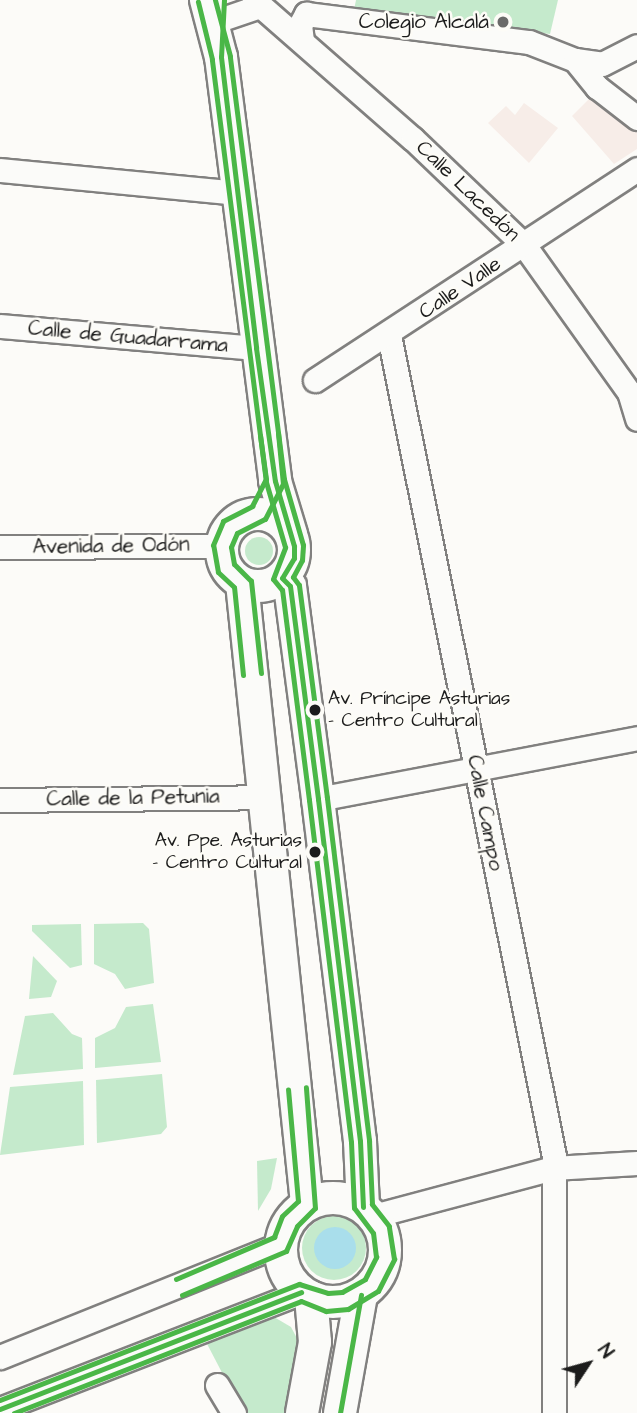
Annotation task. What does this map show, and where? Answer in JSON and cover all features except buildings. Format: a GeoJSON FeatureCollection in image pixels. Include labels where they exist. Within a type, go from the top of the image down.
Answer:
{"type":"FeatureCollection","features":[{"type":"Feature","properties":{"kind":"street"},"geometry":{"type":"LineString","coordinates":[[256,3],[218,6],[221,57],[275,481],[291,534],[294,558],[282,578],[263,587],[242,583],[226,568],[222,546],[230,527],[258,513],[275,481]]}},
{"type":"Feature","properties":{"kind":"street","name":"Calle Lacedón"},"geometry":{"type":"LineString","coordinates":[[256,3],[302,41],[524,245],[629,392],[637,419]]}},
{"type":"Feature","properties":{"kind":"street"},"geometry":{"type":"LineString","coordinates":[[302,41],[300,25],[306,14],[529,42],[575,60],[602,64],[631,53],[637,46]]}},
{"type":"Feature","properties":{"kind":"street"},"geometry":{"type":"LineString","coordinates":[[575,60],[597,87],[637,118]]}},
{"type":"Feature","properties":{"kind":"street","name":"Calle Valle"},"geometry":{"type":"LineString","coordinates":[[314,380],[389,335],[637,169]]}},
{"type":"Feature","properties":{"kind":"street"},"geometry":{"type":"LineString","coordinates":[[0,170],[240,193]]}},
{"type":"Feature","properties":{"kind":"street","name":"Calle de Guadarrama"},"geometry":{"type":"LineString","coordinates":[[0,326],[256,348]]}},
{"type":"Feature","properties":{"kind":"street","name":"Calle Campo"},"geometry":{"type":"LineString","coordinates":[[389,335],[554,1168],[554,1413]]}},
{"type":"Feature","properties":{"kind":"street"},"geometry":{"type":"LineString","coordinates":[[258,513],[277,519],[291,534]]}},
{"type":"Feature","properties":{"kind":"street","name":"Avenida de Odón"},"geometry":{"type":"LineString","coordinates":[[0,547],[222,546]]}},
{"type":"Feature","properties":{"kind":"street"},"geometry":{"type":"LineString","coordinates":[[282,578],[290,586],[368,1211],[383,1236],[385,1258],[376,1279],[361,1295],[340,1413]]}},
{"type":"Feature","properties":{"kind":"street"},"geometry":{"type":"LineString","coordinates":[[242,583],[307,1204]]}},
{"type":"Feature","properties":{"kind":"street"},"geometry":{"type":"LineString","coordinates":[[318,799],[637,738]]}},
{"type":"Feature","properties":{"kind":"street","name":"Calle de la Petunia"},"geometry":{"type":"LineString","coordinates":[[0,800],[265,797]]}},
{"type":"Feature","properties":{"kind":"street"},"geometry":{"type":"LineString","coordinates":[[361,1295],[327,1302],[306,1294],[289,1278],[281,1244],[289,1221],[307,1204],[325,1198],[345,1199],[368,1211],[554,1168],[637,1163]]}},
{"type":"Feature","properties":{"kind":"street"},"geometry":{"type":"LineString","coordinates":[[0,1357],[281,1244]]}},
{"type":"Feature","properties":{"kind":"street"},"geometry":{"type":"LineString","coordinates":[[0,1409],[306,1294]]}},
{"type":"Feature","properties":{"kind":"street"},"geometry":{"type":"LineString","coordinates":[[302,1413],[315,1342],[306,1294]]}},
{"type":"Feature","properties":{"kind":"street"},"geometry":{"type":"LineString","coordinates":[[218,1385],[234,1413]]}},
{"type":"Feature","properties":{"kind":"shaded area"},"geometry":{"type":"Polygon","coordinates":[[[593,95],[637,129],[637,149],[614,164],[572,116],[593,95]]]}},
{"type":"Feature","properties":{"kind":"shaded area"},"geometry":{"type":"Polygon","coordinates":[[[524,103],[558,128],[529,163],[488,123],[506,106],[515,115],[524,103]]]}},
{"type":"Feature","properties":{"kind":"green space","name":"Colegio Alcalá"},"geometry":{"type":"Polygon","coordinates":[[[356,0],[558,0],[550,34],[354,10],[356,0]]]}},
{"type":"Feature","properties":{"kind":"green space"},"geometry":{"type":"Polygon","coordinates":[[[259,537],[269,541],[273,551],[269,561],[259,565],[249,561],[245,551],[249,541],[259,537]]]}},
{"type":"Feature","properties":{"kind":"green space"},"geometry":{"type":"Polygon","coordinates":[[[143,923],[149,929],[154,983],[125,989],[115,974],[94,964],[94,924],[143,923]]]}},
{"type":"Feature","properties":{"kind":"green space"},"geometry":{"type":"Polygon","coordinates":[[[81,924],[82,965],[70,968],[32,931],[32,925],[81,924]]]}},
{"type":"Feature","properties":{"kind":"green space"},"geometry":{"type":"Polygon","coordinates":[[[33,956],[57,981],[51,997],[29,999],[33,956]]]}},
{"type":"Feature","properties":{"kind":"green space"},"geometry":{"type":"Polygon","coordinates":[[[153,1004],[161,1062],[95,1068],[95,1038],[115,1028],[126,1007],[153,1004]]]}},
{"type":"Feature","properties":{"kind":"green space"},"geometry":{"type":"Polygon","coordinates":[[[53,1013],[72,1034],[82,1038],[83,1069],[13,1075],[25,1016],[53,1013]]]}},
{"type":"Feature","properties":{"kind":"green space"},"geometry":{"type":"Polygon","coordinates":[[[162,1074],[167,1127],[161,1134],[97,1143],[96,1080],[162,1074]]]}},
{"type":"Feature","properties":{"kind":"green space"},"geometry":{"type":"Polygon","coordinates":[[[83,1081],[84,1145],[0,1155],[10,1087],[83,1081]]]}},
{"type":"Feature","properties":{"kind":"green space"},"geometry":{"type":"Polygon","coordinates":[[[277,1158],[271,1189],[258,1211],[257,1161],[277,1158]]]}},
{"type":"Feature","properties":{"kind":"green space"},"geometry":{"type":"Polygon","coordinates":[[[328,1216],[340,1216],[357,1225],[364,1236],[364,1260],[357,1271],[340,1280],[328,1280],[316,1275],[307,1266],[302,1254],[302,1242],[307,1230],[316,1221],[328,1216]]]}},
{"type":"Feature","properties":{"kind":"green space"},"geometry":{"type":"Polygon","coordinates":[[[274,1317],[291,1327],[300,1344],[289,1413],[243,1413],[205,1340],[274,1317]]]}},
{"type":"Feature","properties":{"kind":"water"},"geometry":{"type":"Polygon","coordinates":[[[335,1227],[350,1233],[356,1248],[350,1263],[335,1269],[320,1263],[314,1248],[320,1233],[335,1227]]]}},
{"type":"Feature","properties":{"kind":"transit line"},"geometry":{"type":"LineString","coordinates":[[14,1413],[301,1301],[326,1311],[348,1309],[378,1291],[394,1259],[389,1226],[372,1204],[369,1140],[327,798],[299,585],[293,577],[302,560],[303,545],[284,479],[230,56],[215,0]]}},
{"type":"Feature","properties":{"kind":"transit line"},"geometry":{"type":"LineString","coordinates":[[224,0],[221,57],[256,348],[275,481],[294,546],[294,558],[282,578]]}},
{"type":"Feature","properties":{"kind":"transit line"},"geometry":{"type":"LineString","coordinates":[[0,1400],[299,1284],[328,1293],[342,1292],[365,1279],[376,1257],[373,1233],[354,1208],[351,1142],[282,590],[273,579],[285,547],[266,482],[212,59],[198,2]]}},
{"type":"Feature","properties":{"kind":"transit line"},"geometry":{"type":"LineString","coordinates":[[261,673],[251,581],[234,564],[231,547],[237,533],[265,519],[283,484],[278,433]]}},
{"type":"Feature","properties":{"kind":"transit line"},"geometry":{"type":"LineString","coordinates":[[243,675],[234,587],[218,572],[213,545],[223,521],[252,506],[266,479],[260,435]]}},
{"type":"Feature","properties":{"kind":"transit line"},"geometry":{"type":"LineString","coordinates":[[282,578],[290,586],[318,799],[360,1141],[363,1207]]}},
{"type":"Feature","properties":{"kind":"transit line"},"geometry":{"type":"LineString","coordinates":[[182,1295],[286,1251],[297,1226],[315,1208],[306,1087]]}},
{"type":"Feature","properties":{"kind":"transit line"},"geometry":{"type":"LineString","coordinates":[[176,1279],[274,1237],[282,1216],[298,1201],[288,1089]]}},
{"type":"Feature","properties":{"kind":"transit line"},"geometry":{"type":"LineString","coordinates":[[0,1409],[301,1292]]}},
{"type":"Feature","properties":{"kind":"transit line"},"geometry":{"type":"LineString","coordinates":[[340,1413],[361,1295]]}},
{"type":"Feature","properties":{"kind":"place","name":"Colegio Alcalá"},"geometry":{"type":"Point","coordinates":[503,22]}},
{"type":"Feature","properties":{"kind":"place","name":"Av. Príncipe Asturias - Centro Cultural"},"geometry":{"type":"Point","coordinates":[315,710]}},
{"type":"Feature","properties":{"kind":"place","name":"Av. Ppe. Asturias - Centro Cultural"},"geometry":{"type":"Point","coordinates":[315,852]}}]}
